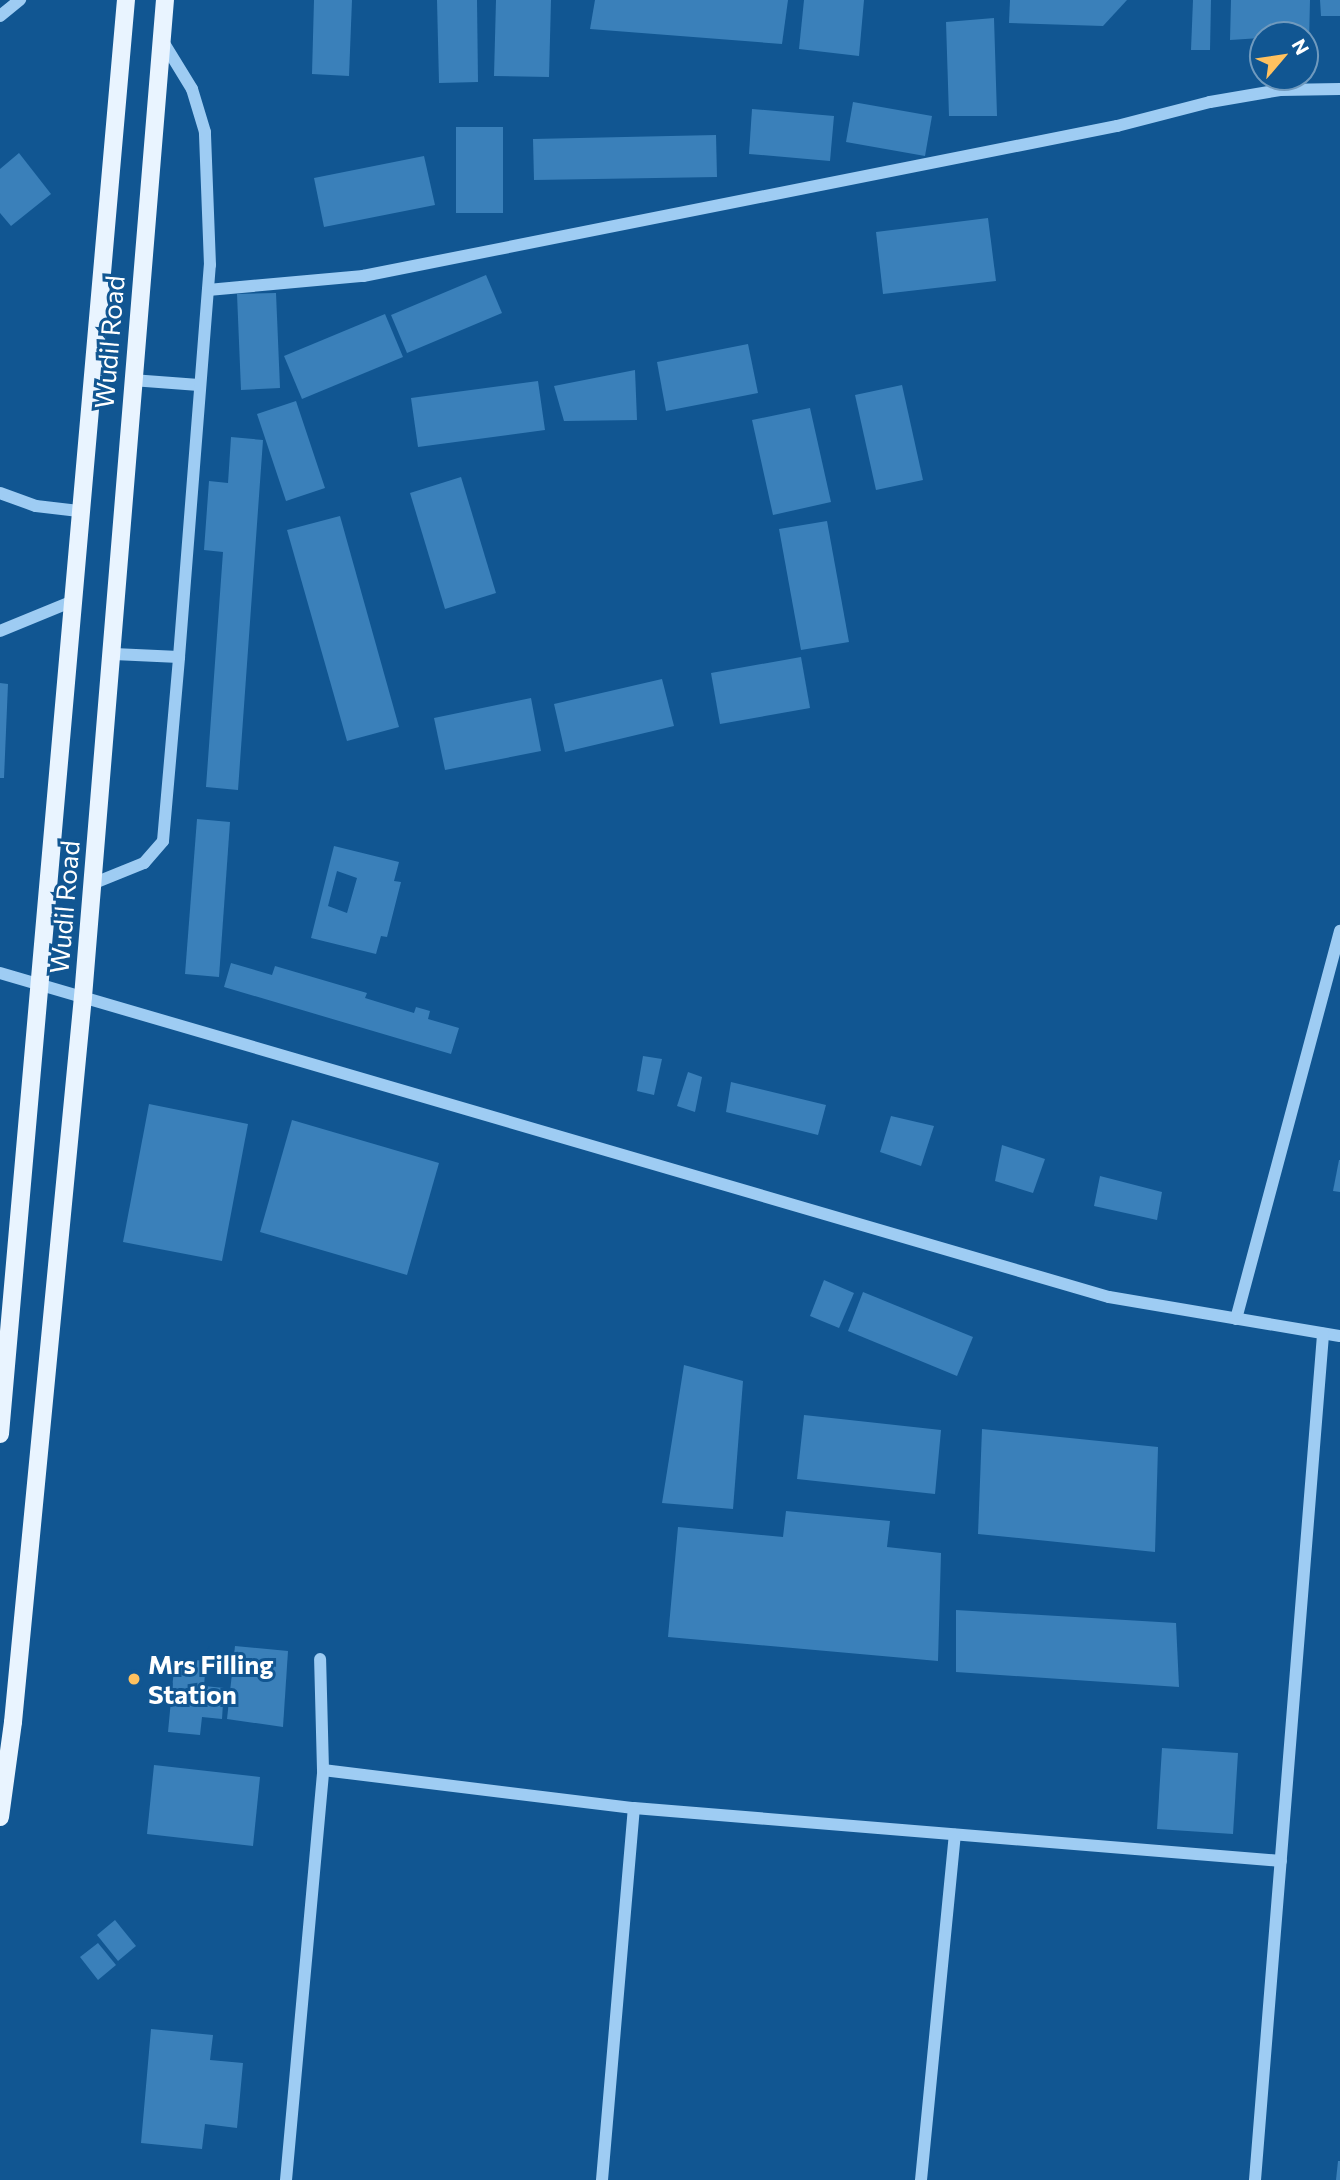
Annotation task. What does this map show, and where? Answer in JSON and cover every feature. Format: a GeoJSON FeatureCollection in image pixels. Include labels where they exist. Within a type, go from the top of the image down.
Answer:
{"type":"FeatureCollection","features":[{"type":"Feature","properties":{"kind":"main road","name":"Wudil Road"},"geometry":{"type":"LineString","coordinates":[[0,1434],[126,0]]}},
{"type":"Feature","properties":{"kind":"main road","name":"Wudil Road"},"geometry":{"type":"LineString","coordinates":[[0,1816],[7,1721],[83,997],[114,654],[132,380],[165,0]]}},
{"type":"Feature","properties":{"kind":"street"},"geometry":{"type":"LineString","coordinates":[[0,16],[20,0]]}},
{"type":"Feature","properties":{"kind":"street"},"geometry":{"type":"LineString","coordinates":[[92,884],[144,863],[163,841],[179,657],[208,290],[205,132],[192,89],[162,39]]}},
{"type":"Feature","properties":{"kind":"street"},"geometry":{"type":"LineString","coordinates":[[208,290],[363,276],[1116,126],[1210,102],[1280,90],[1340,89]]}},
{"type":"Feature","properties":{"kind":"street"},"geometry":{"type":"LineString","coordinates":[[132,380],[199,385]]}},
{"type":"Feature","properties":{"kind":"street"},"geometry":{"type":"LineString","coordinates":[[0,493],[36,506],[79,511]]}},
{"type":"Feature","properties":{"kind":"street"},"geometry":{"type":"LineString","coordinates":[[0,631],[73,601]]}},
{"type":"Feature","properties":{"kind":"street"},"geometry":{"type":"LineString","coordinates":[[114,654],[179,657]]}},
{"type":"Feature","properties":{"kind":"street"},"geometry":{"type":"LineString","coordinates":[[1236,1319],[1340,931]]}},
{"type":"Feature","properties":{"kind":"street"},"geometry":{"type":"LineString","coordinates":[[0,973],[1109,1297],[1340,1336]]}},
{"type":"Feature","properties":{"kind":"street"},"geometry":{"type":"LineString","coordinates":[[1255,2180],[1324,1334]]}},
{"type":"Feature","properties":{"kind":"street"},"geometry":{"type":"LineString","coordinates":[[286,2180],[323,1770],[320,1658]]}},
{"type":"Feature","properties":{"kind":"street"},"geometry":{"type":"LineString","coordinates":[[323,1770],[634,1808],[1281,1861]]}},
{"type":"Feature","properties":{"kind":"street"},"geometry":{"type":"LineString","coordinates":[[602,2180],[634,1808]]}},
{"type":"Feature","properties":{"kind":"street"},"geometry":{"type":"LineString","coordinates":[[921,2180],[955,1835]]}},
{"type":"Feature","properties":{"kind":"building"},"geometry":{"type":"Polygon","coordinates":[[[314,0],[352,0],[349,76],[312,74],[314,0]]]}},
{"type":"Feature","properties":{"kind":"building"},"geometry":{"type":"Polygon","coordinates":[[[437,0],[477,0],[478,82],[439,83],[437,0]]]}},
{"type":"Feature","properties":{"kind":"building"},"geometry":{"type":"Polygon","coordinates":[[[496,0],[551,0],[549,77],[494,76],[496,0]]]}},
{"type":"Feature","properties":{"kind":"building"},"geometry":{"type":"Polygon","coordinates":[[[595,0],[788,0],[782,44],[590,29],[595,0]]]}},
{"type":"Feature","properties":{"kind":"building"},"geometry":{"type":"Polygon","coordinates":[[[804,0],[864,0],[859,56],[799,49],[804,0]]]}},
{"type":"Feature","properties":{"kind":"building"},"geometry":{"type":"Polygon","coordinates":[[[1010,0],[1127,0],[1103,26],[1009,23],[1010,0]]]}},
{"type":"Feature","properties":{"kind":"building"},"geometry":{"type":"Polygon","coordinates":[[[1193,0],[1211,0],[1210,50],[1191,50],[1193,0]]]}},
{"type":"Feature","properties":{"kind":"building"},"geometry":{"type":"Polygon","coordinates":[[[1231,0],[1310,0],[1310,21],[1249,21],[1249,39],[1230,40],[1231,0]]]}},
{"type":"Feature","properties":{"kind":"building"},"geometry":{"type":"Polygon","coordinates":[[[1320,0],[1340,0],[1340,16],[1321,16],[1320,0]]]}},
{"type":"Feature","properties":{"kind":"building"},"geometry":{"type":"Polygon","coordinates":[[[994,18],[997,116],[949,116],[946,22],[994,18]]]}},
{"type":"Feature","properties":{"kind":"building"},"geometry":{"type":"Polygon","coordinates":[[[853,102],[932,116],[925,156],[846,142],[853,102]]]}},
{"type":"Feature","properties":{"kind":"building"},"geometry":{"type":"Polygon","coordinates":[[[752,109],[834,116],[830,161],[749,154],[752,109]]]}},
{"type":"Feature","properties":{"kind":"building"},"geometry":{"type":"Polygon","coordinates":[[[456,127],[503,127],[503,213],[456,213],[456,127]]]}},
{"type":"Feature","properties":{"kind":"building"},"geometry":{"type":"Polygon","coordinates":[[[716,135],[717,177],[534,180],[533,139],[716,135]]]}},
{"type":"Feature","properties":{"kind":"building"},"geometry":{"type":"Polygon","coordinates":[[[19,153],[51,194],[11,226],[0,213],[0,169],[19,153]]]}},
{"type":"Feature","properties":{"kind":"building"},"geometry":{"type":"Polygon","coordinates":[[[424,156],[435,205],[324,227],[314,178],[424,156]]]}},
{"type":"Feature","properties":{"kind":"building"},"geometry":{"type":"Polygon","coordinates":[[[988,218],[996,281],[883,294],[876,232],[988,218]]]}},
{"type":"Feature","properties":{"kind":"building"},"geometry":{"type":"Polygon","coordinates":[[[486,275],[502,313],[407,353],[391,315],[486,275]]]}},
{"type":"Feature","properties":{"kind":"building"},"geometry":{"type":"Polygon","coordinates":[[[276,293],[280,388],[241,390],[237,294],[276,293]]]}},
{"type":"Feature","properties":{"kind":"building"},"geometry":{"type":"Polygon","coordinates":[[[385,314],[403,357],[302,399],[284,356],[385,314]]]}},
{"type":"Feature","properties":{"kind":"building"},"geometry":{"type":"Polygon","coordinates":[[[748,344],[758,393],[666,411],[657,362],[748,344]]]}},
{"type":"Feature","properties":{"kind":"building"},"geometry":{"type":"Polygon","coordinates":[[[635,370],[637,420],[564,421],[554,386],[635,370]]]}},
{"type":"Feature","properties":{"kind":"building"},"geometry":{"type":"Polygon","coordinates":[[[538,381],[545,430],[418,447],[411,398],[538,381]]]}},
{"type":"Feature","properties":{"kind":"building"},"geometry":{"type":"Polygon","coordinates":[[[902,385],[923,480],[876,490],[855,395],[902,385]]]}},
{"type":"Feature","properties":{"kind":"building"},"geometry":{"type":"Polygon","coordinates":[[[296,401],[325,488],[286,501],[257,414],[296,401]]]}},
{"type":"Feature","properties":{"kind":"building"},"geometry":{"type":"Polygon","coordinates":[[[810,408],[831,502],[773,515],[752,420],[810,408]]]}},
{"type":"Feature","properties":{"kind":"building"},"geometry":{"type":"Polygon","coordinates":[[[231,437],[263,440],[238,790],[206,787],[223,552],[204,550],[209,481],[228,483],[231,437]]]}},
{"type":"Feature","properties":{"kind":"building"},"geometry":{"type":"Polygon","coordinates":[[[461,477],[496,593],[445,609],[410,493],[461,477]]]}},
{"type":"Feature","properties":{"kind":"building"},"geometry":{"type":"Polygon","coordinates":[[[340,516],[399,727],[347,741],[287,530],[340,516]]]}},
{"type":"Feature","properties":{"kind":"building"},"geometry":{"type":"Polygon","coordinates":[[[827,521],[849,642],[801,650],[779,529],[827,521]]]}},
{"type":"Feature","properties":{"kind":"building"},"geometry":{"type":"Polygon","coordinates":[[[801,657],[810,708],[720,724],[711,673],[801,657]]]}},
{"type":"Feature","properties":{"kind":"building"},"geometry":{"type":"Polygon","coordinates":[[[662,679],[674,726],[565,752],[554,704],[662,679]]]}},
{"type":"Feature","properties":{"kind":"building"},"geometry":{"type":"Polygon","coordinates":[[[0,683],[8,684],[4,778],[0,778],[0,683]]]}},
{"type":"Feature","properties":{"kind":"building"},"geometry":{"type":"Polygon","coordinates":[[[531,698],[541,751],[445,770],[434,718],[531,698]]]}},
{"type":"Feature","properties":{"kind":"building"},"geometry":{"type":"Polygon","coordinates":[[[197,819],[230,822],[219,977],[185,974],[197,819]]]}},
{"type":"Feature","properties":{"kind":"building"},"geometry":{"type":"Polygon","coordinates":[[[334,846],[399,862],[394,881],[401,882],[387,937],[381,936],[376,954],[311,938],[334,846]],[[337,871],[328,906],[347,913],[357,878],[337,871]]]}},
{"type":"Feature","properties":{"kind":"building"},"geometry":{"type":"Polygon","coordinates":[[[231,963],[272,975],[275,966],[367,993],[365,998],[414,1013],[416,1007],[430,1011],[428,1019],[459,1028],[451,1054],[224,987],[231,963]]]}},
{"type":"Feature","properties":{"kind":"building"},"geometry":{"type":"Polygon","coordinates":[[[643,1056],[662,1059],[654,1095],[637,1091],[643,1056]]]}},
{"type":"Feature","properties":{"kind":"building"},"geometry":{"type":"Polygon","coordinates":[[[688,1072],[702,1077],[695,1112],[677,1106],[688,1072]]]}},
{"type":"Feature","properties":{"kind":"building"},"geometry":{"type":"Polygon","coordinates":[[[731,1082],[826,1105],[818,1135],[726,1112],[731,1082]]]}},
{"type":"Feature","properties":{"kind":"building"},"geometry":{"type":"Polygon","coordinates":[[[149,1104],[248,1124],[222,1261],[123,1242],[149,1104]]]}},
{"type":"Feature","properties":{"kind":"building"},"geometry":{"type":"Polygon","coordinates":[[[891,1116],[934,1126],[921,1166],[880,1152],[891,1116]]]}},
{"type":"Feature","properties":{"kind":"building"},"geometry":{"type":"Polygon","coordinates":[[[292,1120],[439,1163],[407,1275],[260,1232],[292,1120]]]}},
{"type":"Feature","properties":{"kind":"building"},"geometry":{"type":"Polygon","coordinates":[[[1002,1145],[1045,1159],[1033,1193],[995,1181],[1002,1145]]]}},
{"type":"Feature","properties":{"kind":"building"},"geometry":{"type":"Polygon","coordinates":[[[1340,1160],[1340,1192],[1333,1191],[1340,1160]]]}},
{"type":"Feature","properties":{"kind":"building"},"geometry":{"type":"Polygon","coordinates":[[[1100,1176],[1162,1192],[1157,1220],[1094,1206],[1100,1176]]]}},
{"type":"Feature","properties":{"kind":"building"},"geometry":{"type":"Polygon","coordinates":[[[824,1280],[854,1293],[839,1328],[810,1316],[824,1280]]]}},
{"type":"Feature","properties":{"kind":"building"},"geometry":{"type":"Polygon","coordinates":[[[863,1292],[973,1337],[957,1376],[848,1331],[863,1292]]]}},
{"type":"Feature","properties":{"kind":"building"},"geometry":{"type":"Polygon","coordinates":[[[684,1365],[743,1381],[733,1509],[662,1503],[684,1365]]]}},
{"type":"Feature","properties":{"kind":"building"},"geometry":{"type":"Polygon","coordinates":[[[804,1415],[941,1430],[935,1494],[797,1479],[804,1415]]]}},
{"type":"Feature","properties":{"kind":"building"},"geometry":{"type":"Polygon","coordinates":[[[982,1429],[1158,1447],[1155,1552],[978,1534],[982,1429]]]}},
{"type":"Feature","properties":{"kind":"building"},"geometry":{"type":"Polygon","coordinates":[[[786,1511],[890,1521],[887,1547],[941,1553],[938,1661],[668,1637],[678,1527],[783,1537],[786,1511]]]}},
{"type":"Feature","properties":{"kind":"building"},"geometry":{"type":"Polygon","coordinates":[[[956,1610],[1176,1623],[1179,1687],[956,1672],[956,1610]]]}},
{"type":"Feature","properties":{"kind":"building"},"geometry":{"type":"Polygon","coordinates":[[[235,1646],[288,1651],[283,1727],[227,1719],[235,1646]]]}},
{"type":"Feature","properties":{"kind":"building"},"geometry":{"type":"Polygon","coordinates":[[[175,1658],[206,1661],[204,1686],[224,1688],[222,1719],[202,1717],[200,1735],[168,1732],[175,1658]]]}},
{"type":"Feature","properties":{"kind":"building"},"geometry":{"type":"Polygon","coordinates":[[[1162,1748],[1238,1753],[1233,1834],[1157,1829],[1162,1748]]]}},
{"type":"Feature","properties":{"kind":"building"},"geometry":{"type":"Polygon","coordinates":[[[154,1765],[260,1777],[253,1846],[147,1834],[154,1765]]]}},
{"type":"Feature","properties":{"kind":"building"},"geometry":{"type":"Polygon","coordinates":[[[115,1920],[136,1946],[118,1961],[97,1935],[115,1920]]]}},
{"type":"Feature","properties":{"kind":"building"},"geometry":{"type":"Polygon","coordinates":[[[98,1943],[116,1965],[98,1980],[80,1957],[98,1943]]]}},
{"type":"Feature","properties":{"kind":"building"},"geometry":{"type":"Polygon","coordinates":[[[151,2029],[213,2035],[210,2060],[243,2063],[237,2128],[205,2124],[202,2149],[141,2143],[151,2029]]]}},
{"type":"Feature","properties":{"kind":"building"},"geometry":{"type":"Polygon","coordinates":[[[1338,2161],[1340,2180],[1336,2180],[1338,2161]]]}},
{"type":"Feature","properties":{"kind":"place","name":"Mrs Filling Station"},"geometry":{"type":"Point","coordinates":[134,1679]}}]}
